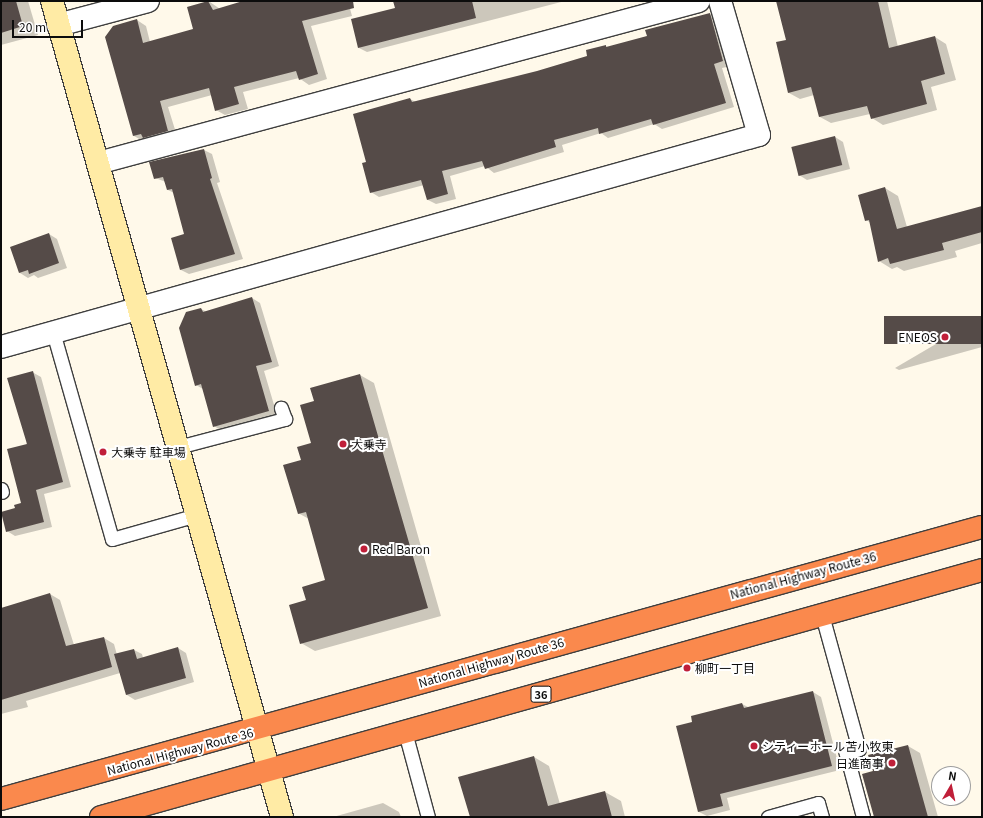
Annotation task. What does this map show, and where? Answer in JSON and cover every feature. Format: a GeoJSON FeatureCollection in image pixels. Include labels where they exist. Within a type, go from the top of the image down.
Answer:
{"type":"FeatureCollection","features":[{"type":"Feature","properties":{"kind":"highway","name":"National Highway Route 36"},"geometry":{"type":"LineString","coordinates":[[1,800],[257,730],[524,653],[982,527]]}},
{"type":"Feature","properties":{"kind":"highway","name":"36"},"geometry":{"type":"LineString","coordinates":[[101,817],[982,570]]}},
{"type":"Feature","properties":{"kind":"street"},"geometry":{"type":"LineString","coordinates":[[52,1],[282,817]]}},
{"type":"Feature","properties":{"kind":"street"},"geometry":{"type":"LineString","coordinates":[[58,25],[148,1]]}},
{"type":"Feature","properties":{"kind":"street"},"geometry":{"type":"LineString","coordinates":[[98,163],[699,1]]}},
{"type":"Feature","properties":{"kind":"street"},"geometry":{"type":"LineString","coordinates":[[1,346],[759,135],[720,1]]}},
{"type":"Feature","properties":{"kind":"lane"},"geometry":{"type":"LineString","coordinates":[[53,332],[112,539],[197,515]]}},
{"type":"Feature","properties":{"kind":"lane"},"geometry":{"type":"LineString","coordinates":[[178,447],[285,418],[281,408]]}},
{"type":"Feature","properties":{"kind":"lane"},"geometry":{"type":"LineString","coordinates":[[822,615],[859,750],[846,753],[863,817]]}},
{"type":"Feature","properties":{"kind":"lane"},"geometry":{"type":"LineString","coordinates":[[405,732],[428,817]]}},
{"type":"Feature","properties":{"kind":"lane"},"geometry":{"type":"LineString","coordinates":[[768,817],[818,803],[822,817]]}},
{"type":"Feature","properties":{"kind":"building"},"geometry":{"type":"Polygon","coordinates":[[[1,1],[16,1],[23,26],[1,33],[1,1]]]}},
{"type":"Feature","properties":{"kind":"building"},"geometry":{"type":"Polygon","coordinates":[[[208,1],[213,10],[243,1],[353,1],[354,8],[302,21],[318,74],[299,80],[296,71],[234,87],[239,104],[215,111],[209,88],[160,101],[168,131],[143,138],[141,134],[133,136],[105,37],[113,26],[137,19],[143,43],[193,29],[187,7],[208,1]]]}},
{"type":"Feature","properties":{"kind":"building"},"geometry":{"type":"Polygon","coordinates":[[[393,1],[472,1],[476,18],[358,48],[351,19],[395,8],[393,1]]]}},
{"type":"Feature","properties":{"kind":"building"},"geometry":{"type":"Polygon","coordinates":[[[776,1],[878,1],[889,48],[935,36],[945,74],[921,81],[927,104],[871,119],[867,106],[819,117],[811,87],[788,93],[776,42],[786,40],[776,1]]]}},
{"type":"Feature","properties":{"kind":"building"},"geometry":{"type":"Polygon","coordinates":[[[710,13],[723,61],[714,64],[726,103],[653,125],[651,119],[599,134],[598,128],[554,140],[556,147],[485,169],[482,161],[442,171],[448,194],[427,200],[421,180],[370,193],[362,163],[366,162],[353,114],[410,98],[412,102],[537,71],[587,56],[586,50],[606,45],[606,47],[647,36],[645,30],[710,13]]]}},
{"type":"Feature","properties":{"kind":"building"},"geometry":{"type":"Polygon","coordinates":[[[835,136],[842,165],[799,176],[791,147],[835,136]]]}},
{"type":"Feature","properties":{"kind":"building"},"geometry":{"type":"Polygon","coordinates":[[[204,149],[212,178],[210,179],[235,254],[180,270],[171,238],[184,234],[172,189],[167,190],[163,177],[154,179],[149,162],[204,149]]]}},
{"type":"Feature","properties":{"kind":"building"},"geometry":{"type":"Polygon","coordinates":[[[885,187],[897,229],[982,206],[982,232],[942,243],[944,250],[890,264],[888,258],[878,262],[869,220],[865,221],[858,195],[885,187]]]}},
{"type":"Feature","properties":{"kind":"building"},"geometry":{"type":"Polygon","coordinates":[[[49,233],[59,263],[29,274],[28,270],[19,273],[10,247],[49,233]]]}},
{"type":"Feature","properties":{"kind":"building"},"geometry":{"type":"Polygon","coordinates":[[[252,297],[272,362],[256,366],[269,411],[213,427],[201,384],[195,386],[179,328],[186,312],[201,308],[203,312],[252,297]]]}},
{"type":"Feature","properties":{"kind":"building"},"geometry":{"type":"Polygon","coordinates":[[[884,316],[982,316],[982,344],[884,344],[884,316]]]}},
{"type":"Feature","properties":{"kind":"building"},"geometry":{"type":"Polygon","coordinates":[[[33,371],[63,482],[36,490],[44,522],[6,532],[1,512],[15,508],[14,505],[21,503],[7,449],[27,444],[7,378],[33,371]]]}},
{"type":"Feature","properties":{"kind":"building"},"geometry":{"type":"Polygon","coordinates":[[[360,374],[428,608],[300,644],[289,605],[306,600],[302,587],[325,580],[306,512],[298,514],[283,465],[301,460],[297,447],[311,443],[300,405],[314,401],[310,388],[360,374]]]}},
{"type":"Feature","properties":{"kind":"building"},"geometry":{"type":"Polygon","coordinates":[[[50,593],[66,646],[104,637],[112,667],[1,700],[1,608],[50,593]]]}},
{"type":"Feature","properties":{"kind":"building"},"geometry":{"type":"Polygon","coordinates":[[[178,647],[186,678],[126,695],[114,654],[134,649],[137,659],[178,647]]]}},
{"type":"Feature","properties":{"kind":"building","name":"シティーホール苫小牧東"},"geometry":{"type":"Polygon","coordinates":[[[813,691],[832,766],[720,794],[723,806],[698,812],[676,726],[692,722],[691,716],[742,703],[744,708],[813,691]]]}},
{"type":"Feature","properties":{"kind":"building"},"geometry":{"type":"Polygon","coordinates":[[[908,745],[928,817],[874,817],[862,774],[873,771],[868,755],[908,745]]]}},
{"type":"Feature","properties":{"kind":"building"},"geometry":{"type":"Polygon","coordinates":[[[534,756],[548,806],[605,791],[612,817],[470,817],[458,777],[534,756]]]}},
{"type":"Feature","properties":{"kind":"place","name":"ENEOS"},"geometry":{"type":"Point","coordinates":[945,337]}},
{"type":"Feature","properties":{"kind":"place","name":"大乗寺"},"geometry":{"type":"Point","coordinates":[343,444]}},
{"type":"Feature","properties":{"kind":"place","name":"大乗寺 駐車場"},"geometry":{"type":"Point","coordinates":[103,452]}},
{"type":"Feature","properties":{"kind":"place","name":"Red Baron"},"geometry":{"type":"Point","coordinates":[364,549]}},
{"type":"Feature","properties":{"kind":"place","name":"柳町一丁目"},"geometry":{"type":"Point","coordinates":[687,668]}},
{"type":"Feature","properties":{"kind":"place","name":"シティーホール苫小牧東"},"geometry":{"type":"Point","coordinates":[754,746]}},
{"type":"Feature","properties":{"kind":"place","name":"日進商事"},"geometry":{"type":"Point","coordinates":[892,763]}}]}
